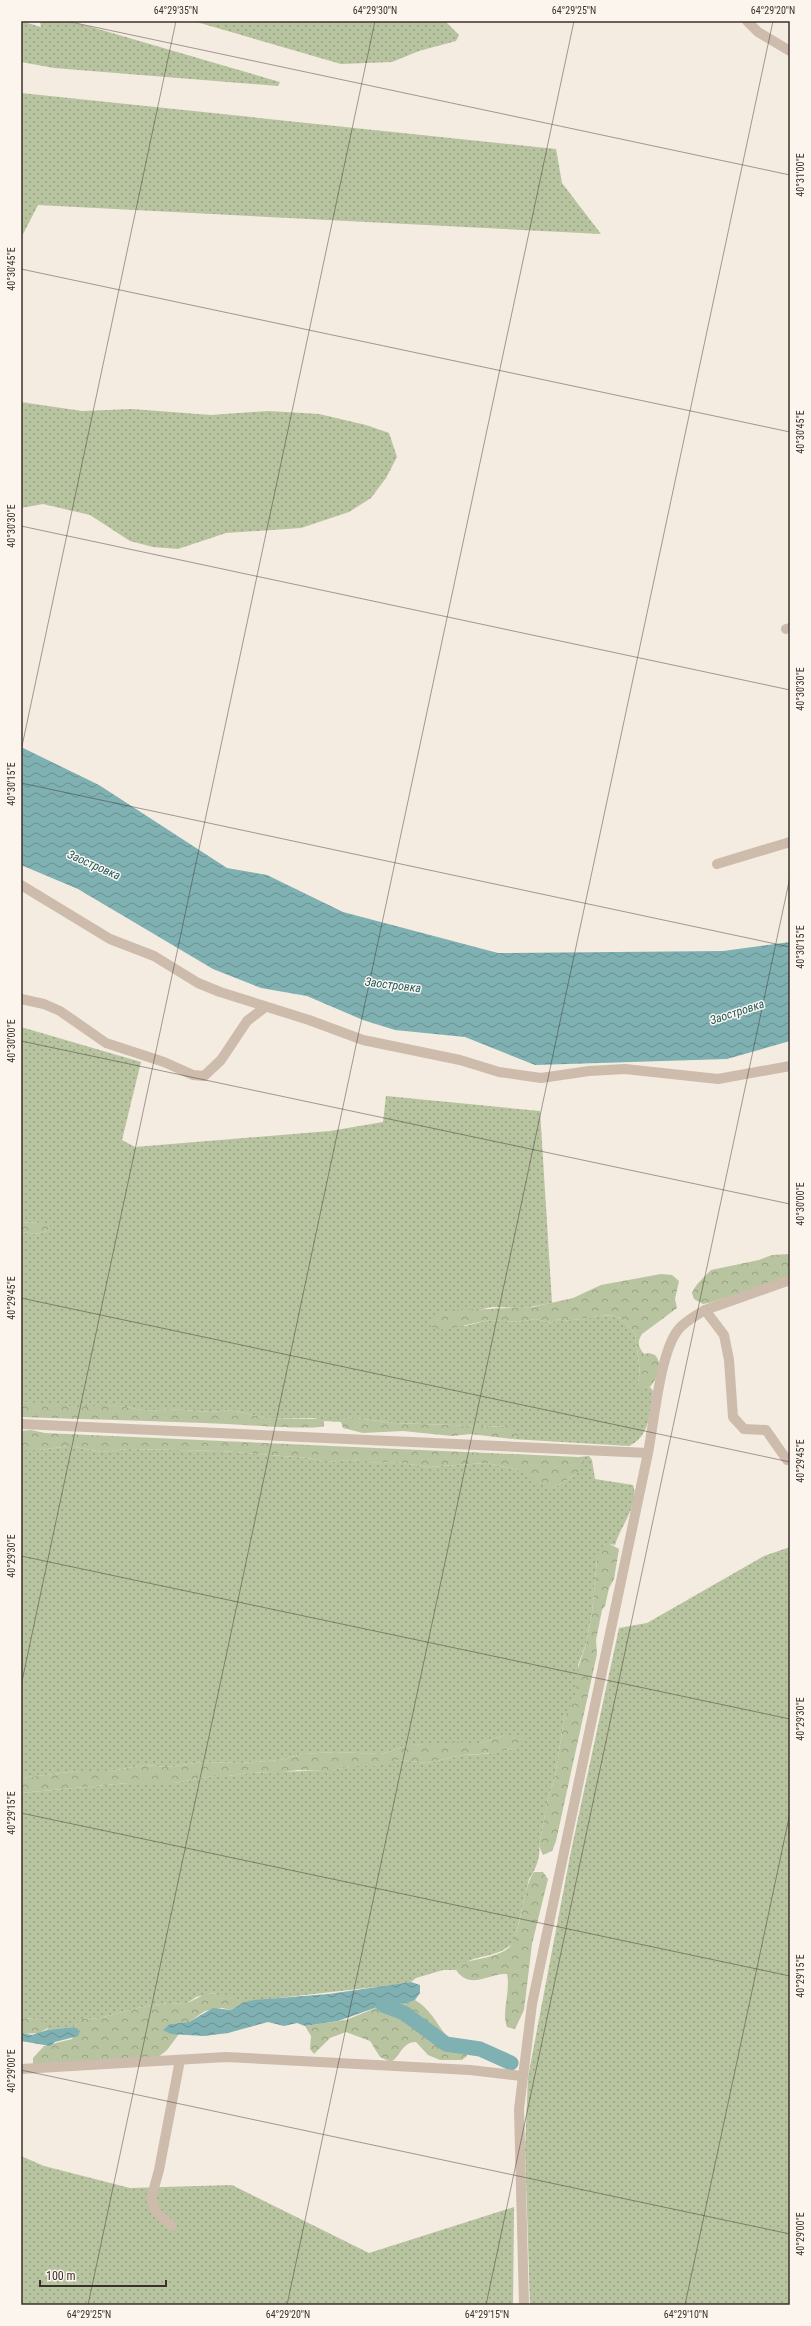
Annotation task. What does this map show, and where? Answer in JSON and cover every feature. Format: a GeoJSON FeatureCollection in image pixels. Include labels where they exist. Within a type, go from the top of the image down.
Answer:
{"type":"FeatureCollection","features":[{"type":"Feature","properties":{"kind":"street"},"geometry":{"type":"LineString","coordinates":[[747,21],[758,32],[790,51]]}},
{"type":"Feature","properties":{"kind":"street"},"geometry":{"type":"LineString","coordinates":[[717,864],[790,842]]}},
{"type":"Feature","properties":{"kind":"street"},"geometry":{"type":"LineString","coordinates":[[21,885],[110,939],[154,956],[198,983],[264,1008],[309,1020],[362,1040],[460,1060],[499,1072],[541,1078],[589,1071],[625,1069],[718,1079],[790,1066]]}},
{"type":"Feature","properties":{"kind":"street"},"geometry":{"type":"LineString","coordinates":[[21,999],[44,1004],[60,1011],[106,1043],[164,1062],[193,1075],[204,1076],[221,1060],[247,1021],[264,1008]]}},
{"type":"Feature","properties":{"kind":"street"},"geometry":{"type":"LineString","coordinates":[[524,2305],[518,2146],[522,2076],[532,2004],[547,1926],[648,1453],[665,1361],[677,1331],[687,1321],[705,1310],[790,1280]]}},
{"type":"Feature","properties":{"kind":"street"},"geometry":{"type":"LineString","coordinates":[[705,1310],[724,1335],[729,1360],[733,1417],[744,1429],[766,1430],[787,1460],[790,1459]]}},
{"type":"Feature","properties":{"kind":"street"},"geometry":{"type":"LineString","coordinates":[[21,1424],[648,1453]]}},
{"type":"Feature","properties":{"kind":"street"},"geometry":{"type":"LineString","coordinates":[[21,2069],[226,2057],[470,2070],[522,2076]]}},
{"type":"Feature","properties":{"kind":"street"},"geometry":{"type":"LineString","coordinates":[[172,2226],[156,2212],[151,2199],[159,2170],[180,2060]]}},
{"type":"Feature","properties":{"kind":"green space"},"geometry":{"type":"Polygon","coordinates":[[[21,21],[41,27],[40,21],[64,21],[88,26],[280,82],[278,86],[54,68],[21,62],[21,21]]]}},
{"type":"Feature","properties":{"kind":"green space"},"geometry":{"type":"Polygon","coordinates":[[[193,21],[445,21],[459,35],[456,41],[419,51],[392,62],[341,64],[193,21]]]}},
{"type":"Feature","properties":{"kind":"green space"},"geometry":{"type":"Polygon","coordinates":[[[21,93],[556,149],[562,183],[601,234],[38,205],[21,238],[21,93]]]}},
{"type":"Feature","properties":{"kind":"green space"},"geometry":{"type":"Polygon","coordinates":[[[21,402],[82,411],[132,409],[211,415],[268,411],[319,414],[366,425],[389,433],[397,457],[386,478],[371,498],[349,512],[301,528],[226,533],[178,549],[153,547],[130,541],[90,515],[43,504],[21,508],[21,402]]]}},
{"type":"Feature","properties":{"kind":"green space"},"geometry":{"type":"Polygon","coordinates":[[[21,1027],[141,1062],[122,1140],[135,1147],[330,1131],[383,1122],[386,1096],[540,1111],[552,1303],[523,1308],[492,1307],[473,1311],[442,1311],[465,1326],[490,1320],[518,1322],[535,1319],[552,1323],[557,1319],[573,1320],[609,1316],[622,1320],[635,1333],[639,1364],[638,1383],[644,1388],[650,1387],[653,1391],[650,1415],[645,1430],[636,1442],[629,1446],[512,1439],[518,1436],[509,1427],[394,1423],[348,1417],[341,1422],[324,1421],[314,1418],[265,1418],[232,1410],[210,1412],[170,1409],[148,1411],[114,1405],[92,1408],[42,1405],[29,1402],[21,1403],[21,1232],[37,1234],[50,1230],[50,1226],[35,1222],[21,1223],[21,1027]]]}},
{"type":"Feature","properties":{"kind":"green space"},"geometry":{"type":"Polygon","coordinates":[[[35,1222],[50,1225],[50,1230],[37,1234],[21,1232],[21,1223],[35,1222]]]}},
{"type":"Feature","properties":{"kind":"green space"},"geometry":{"type":"Polygon","coordinates":[[[790,1254],[790,1277],[709,1303],[703,1304],[694,1299],[692,1293],[693,1290],[711,1270],[759,1260],[772,1255],[790,1254]]]}},
{"type":"Feature","properties":{"kind":"green space"},"geometry":{"type":"Polygon","coordinates":[[[661,1274],[672,1275],[679,1281],[675,1299],[677,1308],[640,1337],[639,1347],[644,1354],[649,1353],[655,1355],[659,1363],[655,1380],[650,1387],[644,1389],[638,1383],[639,1364],[635,1333],[626,1323],[616,1317],[600,1316],[573,1320],[557,1319],[552,1323],[535,1319],[518,1322],[490,1320],[438,1330],[430,1326],[442,1311],[533,1307],[573,1298],[601,1285],[661,1274]]]}},
{"type":"Feature","properties":{"kind":"green space"},"geometry":{"type":"Polygon","coordinates":[[[29,1402],[75,1407],[114,1405],[148,1411],[170,1409],[210,1412],[232,1410],[265,1418],[319,1419],[324,1421],[324,1426],[284,1427],[21,1417],[21,1403],[29,1402]]]}},
{"type":"Feature","properties":{"kind":"green space"},"geometry":{"type":"Polygon","coordinates":[[[348,1417],[394,1423],[509,1427],[516,1430],[518,1436],[512,1439],[471,1434],[452,1436],[403,1431],[363,1433],[343,1428],[341,1422],[348,1417]]]}},
{"type":"Feature","properties":{"kind":"green space"},"geometry":{"type":"Polygon","coordinates":[[[31,1430],[45,1433],[578,1457],[584,1459],[584,1466],[575,1475],[554,1488],[541,1485],[519,1470],[486,1463],[428,1467],[397,1462],[378,1463],[352,1460],[327,1462],[308,1458],[221,1451],[127,1449],[102,1452],[69,1446],[39,1450],[21,1450],[21,1431],[31,1430]]]}},
{"type":"Feature","properties":{"kind":"green space"},"geometry":{"type":"Polygon","coordinates":[[[69,1446],[102,1452],[127,1449],[221,1451],[308,1458],[327,1462],[352,1460],[378,1463],[397,1462],[428,1467],[486,1463],[519,1470],[554,1488],[575,1475],[584,1460],[578,1457],[589,1456],[592,1460],[595,1479],[633,1485],[634,1499],[632,1507],[615,1545],[610,1544],[597,1559],[592,1613],[586,1644],[578,1665],[575,1700],[564,1719],[555,1777],[548,1798],[538,1859],[529,1879],[514,1942],[500,1952],[468,1961],[456,1970],[443,1970],[416,1978],[411,1982],[393,1985],[244,2002],[212,1993],[196,1997],[186,2004],[168,2003],[146,2006],[99,2018],[81,2019],[74,2027],[47,2030],[48,2028],[37,2019],[21,2018],[21,1793],[128,1783],[174,1783],[213,1776],[228,1776],[248,1773],[332,1770],[351,1766],[378,1765],[399,1760],[427,1763],[463,1755],[487,1754],[512,1749],[517,1735],[505,1735],[480,1743],[408,1745],[381,1754],[335,1752],[302,1754],[280,1760],[241,1763],[203,1762],[167,1767],[145,1765],[111,1771],[77,1771],[21,1778],[21,1450],[39,1450],[69,1446]]]}},
{"type":"Feature","properties":{"kind":"green space"},"geometry":{"type":"Polygon","coordinates":[[[610,1544],[619,1549],[614,1579],[609,1588],[605,1606],[602,1610],[596,1640],[597,1654],[556,1841],[552,1851],[543,1855],[539,1846],[548,1798],[555,1777],[564,1719],[576,1694],[577,1671],[586,1644],[592,1613],[597,1559],[600,1549],[604,1545],[610,1544]]]}},
{"type":"Feature","properties":{"kind":"green space"},"geometry":{"type":"Polygon","coordinates":[[[790,1547],[790,2305],[530,2305],[525,2148],[528,2077],[571,1851],[619,1628],[647,1623],[764,1556],[790,1547]]]}},
{"type":"Feature","properties":{"kind":"green space"},"geometry":{"type":"Polygon","coordinates":[[[505,1735],[517,1735],[526,1739],[521,1746],[496,1753],[463,1755],[427,1763],[399,1760],[378,1766],[351,1766],[328,1771],[298,1770],[248,1773],[228,1776],[213,1776],[174,1783],[128,1783],[21,1793],[21,1778],[77,1771],[111,1771],[145,1765],[167,1767],[203,1762],[241,1763],[280,1760],[302,1754],[335,1752],[381,1754],[408,1745],[458,1742],[480,1743],[505,1735]]]}},
{"type":"Feature","properties":{"kind":"green space"},"geometry":{"type":"Polygon","coordinates":[[[534,1872],[543,1872],[548,1879],[532,1944],[524,2010],[515,2029],[507,2027],[505,2021],[508,1988],[507,1974],[500,1974],[480,1980],[473,1980],[467,1979],[456,1970],[461,1963],[495,1955],[506,1950],[511,1945],[518,1927],[526,1891],[534,1872]]]}},
{"type":"Feature","properties":{"kind":"green space"},"geometry":{"type":"Polygon","coordinates":[[[207,1993],[224,1995],[244,2002],[231,2010],[222,2008],[205,2011],[189,2022],[170,2024],[171,2034],[179,2034],[167,2050],[157,2058],[33,2064],[33,2058],[44,2046],[72,2039],[76,2028],[74,2027],[81,2019],[99,2018],[146,2006],[168,2003],[186,2004],[207,1993]]]}},
{"type":"Feature","properties":{"kind":"green space"},"geometry":{"type":"Polygon","coordinates":[[[415,2000],[425,2008],[449,2039],[462,2049],[467,2056],[462,2060],[440,2060],[428,2055],[416,2042],[408,2044],[391,2062],[380,2057],[370,2041],[346,2032],[330,2038],[314,2054],[310,2049],[311,2036],[305,2026],[346,2020],[383,2005],[408,2003],[415,2000]]]}},
{"type":"Feature","properties":{"kind":"green space"},"geometry":{"type":"Polygon","coordinates":[[[21,2018],[37,2019],[48,2023],[48,2028],[39,2033],[23,2034],[21,2033],[21,2018]]]}},
{"type":"Feature","properties":{"kind":"green space"},"geometry":{"type":"Polygon","coordinates":[[[21,2156],[44,2166],[130,2188],[232,2185],[369,2253],[514,2207],[513,2305],[21,2305],[21,2156]]]}},
{"type":"Feature","properties":{"kind":"water","name":"Заостровка"},"geometry":{"type":"Polygon","coordinates":[[[21,747],[99,785],[227,868],[267,875],[343,912],[498,953],[723,951],[790,942],[790,1041],[727,1059],[535,1065],[465,1037],[395,1030],[363,1020],[307,996],[261,988],[213,969],[78,889],[21,865],[21,747]]]}},
{"type":"Feature","properties":{"kind":"water"},"geometry":{"type":"Polygon","coordinates":[[[411,1982],[420,1985],[420,1993],[415,2000],[408,2003],[383,2005],[338,2021],[305,2026],[297,2023],[284,2026],[268,2022],[228,2033],[204,2036],[171,2034],[163,2030],[170,2024],[189,2022],[213,2008],[231,2010],[244,2002],[254,2000],[329,1994],[411,1982]]]}},
{"type":"Feature","properties":{"kind":"water"},"geometry":{"type":"Polygon","coordinates":[[[74,2027],[80,2031],[78,2036],[55,2042],[50,2046],[21,2041],[21,2033],[32,2035],[47,2030],[74,2027]]]}},
{"type":"Feature","properties":{"kind":"waterway"},"geometry":{"type":"LineString","coordinates":[[383,2005],[404,2013],[446,2044],[480,2049],[511,2063]]}}]}
